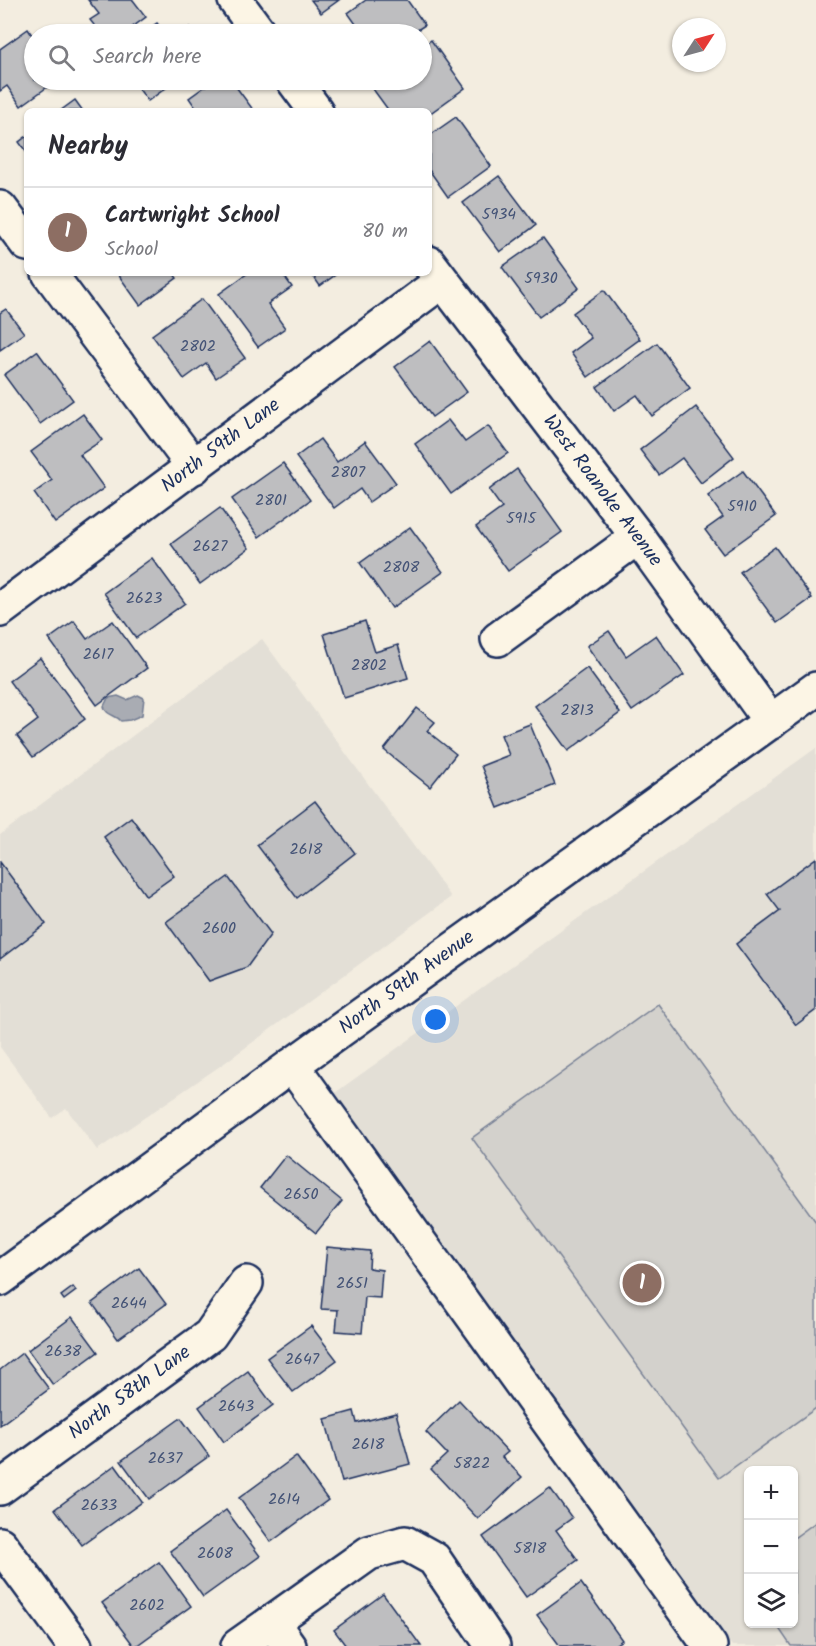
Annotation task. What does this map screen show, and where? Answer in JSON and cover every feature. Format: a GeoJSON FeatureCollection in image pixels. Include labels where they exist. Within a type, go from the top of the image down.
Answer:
{"type":"FeatureCollection","features":[{"type":"Feature","properties":{"kind":"street"},"geometry":{"type":"LineString","coordinates":[[234,0],[252,24]]}},
{"type":"Feature","properties":{"kind":"street"},"geometry":{"type":"LineString","coordinates":[[300,90],[314,108]]}},
{"type":"Feature","properties":{"kind":"street"},"geometry":{"type":"LineString","coordinates":[[0,208],[24,240]]}},
{"type":"Feature","properties":{"kind":"street","name":"West Roanoke Avenue"},"geometry":{"type":"LineString","coordinates":[[435,272],[638,537],[771,722]]}},
{"type":"Feature","properties":{"kind":"street"},"geometry":{"type":"LineString","coordinates":[[51,276],[194,467]]}},
{"type":"Feature","properties":{"kind":"street","name":"North 59th Lane"},"geometry":{"type":"LineString","coordinates":[[0,610],[194,467],[430,276]]}},
{"type":"Feature","properties":{"kind":"street"},"geometry":{"type":"LineString","coordinates":[[498,639],[638,537]]}},
{"type":"Feature","properties":{"kind":"street","name":"North 59th Avenue"},"geometry":{"type":"LineString","coordinates":[[0,1279],[292,1065],[816,689]]}},
{"type":"Feature","properties":{"kind":"street"},"geometry":{"type":"LineString","coordinates":[[292,1065],[710,1646]]}},
{"type":"Feature","properties":{"kind":"street","name":"North 58th Lane"},"geometry":{"type":"LineString","coordinates":[[0,1488],[210,1335],[246,1283]]}},
{"type":"Feature","properties":{"kind":"street"},"geometry":{"type":"LineString","coordinates":[[238,1646],[280,1634],[369,1553],[405,1543],[434,1559],[492,1646]]}},
{"type":"Feature","properties":{"kind":"street"},"geometry":{"type":"LineString","coordinates":[[0,1544],[75,1646]]}},
{"type":"Feature","properties":{"kind":"shaded area"},"geometry":{"type":"Polygon","coordinates":[[[262,639],[451,897],[223,1064],[97,1150],[66,1108],[52,1118],[0,1047],[0,835],[262,639]]]}},
{"type":"Feature","properties":{"kind":"shaded area"},"geometry":{"type":"Polygon","coordinates":[[[138,695],[144,698],[142,715],[121,721],[105,709],[108,698],[118,696],[127,700],[138,695]]]}},
{"type":"Feature","properties":{"kind":"shaded area"},"geometry":{"type":"Polygon","coordinates":[[[816,748],[816,1646],[732,1646],[332,1095],[816,748]]]}},
{"type":"Feature","properties":{"kind":"shaded area"},"geometry":{"type":"Polygon","coordinates":[[[658,1004],[816,1222],[816,1408],[719,1478],[472,1138],[658,1004]]]}},
{"type":"Feature","properties":{"kind":"shaded area"},"geometry":{"type":"Polygon","coordinates":[[[816,1522],[816,1646],[791,1646],[779,1628],[798,1628],[798,1535],[816,1522]]]}},
{"type":"Feature","properties":{"kind":"building"},"geometry":{"type":"Polygon","coordinates":[[[88,0],[133,0],[146,17],[137,24],[93,24],[90,20],[99,14],[88,0]]]}},
{"type":"Feature","properties":{"kind":"building"},"geometry":{"type":"Polygon","coordinates":[[[311,0],[339,0],[321,13],[311,0]]]}},
{"type":"Feature","properties":{"kind":"building"},"geometry":{"type":"Polygon","coordinates":[[[366,0],[407,0],[424,24],[356,24],[348,13],[366,0]]]}},
{"type":"Feature","properties":{"kind":"building"},"geometry":{"type":"Polygon","coordinates":[[[24,32],[24,90],[43,90],[21,106],[7,86],[0,91],[0,49],[24,32]]]}},
{"type":"Feature","properties":{"kind":"building"},"geometry":{"type":"Polygon","coordinates":[[[432,41],[465,88],[432,112],[432,108],[387,108],[374,90],[432,90],[432,41]]]}},
{"type":"Feature","properties":{"kind":"building"},"geometry":{"type":"Polygon","coordinates":[[[140,90],[163,90],[148,101],[140,90]]]}},
{"type":"Feature","properties":{"kind":"building"},"geometry":{"type":"Polygon","coordinates":[[[200,90],[238,90],[252,108],[196,108],[189,98],[200,90]]]}},
{"type":"Feature","properties":{"kind":"building"},"geometry":{"type":"Polygon","coordinates":[[[75,100],[81,108],[64,108],[75,100]]]}},
{"type":"Feature","properties":{"kind":"building"},"geometry":{"type":"Polygon","coordinates":[[[456,117],[491,166],[448,197],[432,174],[432,134],[456,117]]]}},
{"type":"Feature","properties":{"kind":"building"},"geometry":{"type":"Polygon","coordinates":[[[24,138],[24,149],[19,142],[24,138]]]}},
{"type":"Feature","properties":{"kind":"building"},"geometry":{"type":"Polygon","coordinates":[[[499,176],[536,225],[500,252],[463,203],[499,176]]]}},
{"type":"Feature","properties":{"kind":"building"},"geometry":{"type":"Polygon","coordinates":[[[543,238],[579,288],[539,317],[502,267],[543,238]]]}},
{"type":"Feature","properties":{"kind":"building"},"geometry":{"type":"Polygon","coordinates":[[[119,276],[175,276],[177,278],[140,305],[119,276]]]}},
{"type":"Feature","properties":{"kind":"building"},"geometry":{"type":"Polygon","coordinates":[[[244,276],[284,276],[292,287],[268,304],[285,328],[258,347],[219,294],[244,276]]]}},
{"type":"Feature","properties":{"kind":"building"},"geometry":{"type":"Polygon","coordinates":[[[313,276],[334,276],[320,286],[313,276]]]}},
{"type":"Feature","properties":{"kind":"building"},"geometry":{"type":"Polygon","coordinates":[[[604,290],[640,339],[588,377],[571,353],[591,338],[573,313],[604,290]]]}},
{"type":"Feature","properties":{"kind":"building"},"geometry":{"type":"Polygon","coordinates":[[[202,299],[245,358],[216,378],[206,363],[184,379],[152,335],[202,299]]]}},
{"type":"Feature","properties":{"kind":"building"},"geometry":{"type":"Polygon","coordinates":[[[6,309],[24,333],[0,350],[0,313],[6,309]]]}},
{"type":"Feature","properties":{"kind":"building"},"geometry":{"type":"Polygon","coordinates":[[[430,341],[467,392],[432,417],[395,367],[430,341]]]}},
{"type":"Feature","properties":{"kind":"building"},"geometry":{"type":"Polygon","coordinates":[[[657,343],[690,388],[652,416],[637,395],[614,411],[597,387],[657,343]]]}},
{"type":"Feature","properties":{"kind":"building"},"geometry":{"type":"Polygon","coordinates":[[[37,351],[73,400],[40,424],[4,375],[37,351]]]}},
{"type":"Feature","properties":{"kind":"building"},"geometry":{"type":"Polygon","coordinates":[[[696,407],[734,457],[701,483],[682,458],[659,475],[640,450],[696,407]]]}},
{"type":"Feature","properties":{"kind":"building"},"geometry":{"type":"Polygon","coordinates":[[[83,414],[102,440],[80,455],[104,488],[55,523],[34,493],[52,480],[31,452],[83,414]]]}},
{"type":"Feature","properties":{"kind":"building"},"geometry":{"type":"Polygon","coordinates":[[[448,420],[465,442],[488,426],[508,453],[451,494],[415,444],[448,420]]]}},
{"type":"Feature","properties":{"kind":"building"},"geometry":{"type":"Polygon","coordinates":[[[320,439],[337,462],[365,441],[396,483],[369,502],[360,489],[334,508],[296,457],[320,439]]]}},
{"type":"Feature","properties":{"kind":"building"},"geometry":{"type":"Polygon","coordinates":[[[283,463],[310,500],[259,537],[232,499],[283,463]]]}},
{"type":"Feature","properties":{"kind":"building"},"geometry":{"type":"Polygon","coordinates":[[[517,469],[562,532],[508,571],[476,527],[502,508],[489,490],[517,469]]]}},
{"type":"Feature","properties":{"kind":"building"},"geometry":{"type":"Polygon","coordinates":[[[743,471],[776,516],[723,554],[705,530],[723,517],[708,496],[743,471]]]}},
{"type":"Feature","properties":{"kind":"building"},"geometry":{"type":"Polygon","coordinates":[[[220,508],[249,548],[200,584],[171,544],[220,508]]]}},
{"type":"Feature","properties":{"kind":"building"},"geometry":{"type":"Polygon","coordinates":[[[410,527],[443,572],[392,608],[360,563],[410,527]]]}},
{"type":"Feature","properties":{"kind":"building"},"geometry":{"type":"Polygon","coordinates":[[[775,547],[812,598],[777,623],[740,572],[775,547]]]}},
{"type":"Feature","properties":{"kind":"building"},"geometry":{"type":"Polygon","coordinates":[[[152,558],[185,603],[136,638],[104,593],[152,558]]]}},
{"type":"Feature","properties":{"kind":"building"},"geometry":{"type":"Polygon","coordinates":[[[74,621],[87,639],[113,621],[147,668],[97,705],[49,639],[74,621]]]}},
{"type":"Feature","properties":{"kind":"building"},"geometry":{"type":"Polygon","coordinates":[[[365,621],[375,652],[398,645],[408,678],[344,698],[324,634],[365,621]]]}},
{"type":"Feature","properties":{"kind":"building"},"geometry":{"type":"Polygon","coordinates":[[[609,631],[626,656],[656,635],[684,675],[632,711],[587,646],[609,631]]]}},
{"type":"Feature","properties":{"kind":"building"},"geometry":{"type":"Polygon","coordinates":[[[40,658],[85,719],[33,757],[17,736],[38,720],[9,681],[40,658]]]}},
{"type":"Feature","properties":{"kind":"building"},"geometry":{"type":"Polygon","coordinates":[[[587,668],[620,713],[568,751],[535,706],[587,668]]]}},
{"type":"Feature","properties":{"kind":"building"},"geometry":{"type":"Polygon","coordinates":[[[417,708],[435,722],[427,731],[456,754],[430,787],[384,750],[417,708]]]}},
{"type":"Feature","properties":{"kind":"building"},"geometry":{"type":"Polygon","coordinates":[[[530,724],[555,785],[498,808],[481,766],[509,755],[501,735],[530,724]]]}},
{"type":"Feature","properties":{"kind":"building"},"geometry":{"type":"Polygon","coordinates":[[[315,801],[355,853],[297,898],[257,845],[315,801]]]}},
{"type":"Feature","properties":{"kind":"building"},"geometry":{"type":"Polygon","coordinates":[[[131,817],[174,876],[146,896],[104,837],[131,817]]]}},
{"type":"Feature","properties":{"kind":"building"},"geometry":{"type":"Polygon","coordinates":[[[816,858],[816,1010],[796,1025],[736,944],[780,911],[767,894],[816,858]]]}},
{"type":"Feature","properties":{"kind":"building"},"geometry":{"type":"Polygon","coordinates":[[[0,862],[46,924],[0,959],[0,862]]]}},
{"type":"Feature","properties":{"kind":"building"},"geometry":{"type":"Polygon","coordinates":[[[228,877],[271,934],[247,967],[209,981],[166,922],[228,877]]]}},
{"type":"Feature","properties":{"kind":"building"},"geometry":{"type":"Polygon","coordinates":[[[286,1155],[342,1201],[316,1233],[260,1188],[286,1155]]]}},
{"type":"Feature","properties":{"kind":"building"},"geometry":{"type":"Polygon","coordinates":[[[327,1247],[370,1251],[369,1268],[382,1270],[380,1298],[365,1297],[362,1333],[336,1331],[338,1310],[321,1309],[327,1247]]]}},
{"type":"Feature","properties":{"kind":"building"},"geometry":{"type":"Polygon","coordinates":[[[139,1268],[166,1304],[118,1339],[92,1303],[139,1268]]]}},
{"type":"Feature","properties":{"kind":"building"},"geometry":{"type":"Polygon","coordinates":[[[73,1287],[76,1291],[64,1300],[61,1296],[73,1287]]]}},
{"type":"Feature","properties":{"kind":"building"},"geometry":{"type":"Polygon","coordinates":[[[72,1317],[98,1352],[53,1385],[28,1350],[72,1317]]]}},
{"type":"Feature","properties":{"kind":"building"},"geometry":{"type":"Polygon","coordinates":[[[311,1326],[337,1360],[293,1392],[267,1358],[311,1326]]]}},
{"type":"Feature","properties":{"kind":"building"},"geometry":{"type":"Polygon","coordinates":[[[22,1353],[49,1389],[0,1425],[0,1370],[22,1353]]]}},
{"type":"Feature","properties":{"kind":"building"},"geometry":{"type":"Polygon","coordinates":[[[248,1371],[273,1405],[224,1442],[199,1407],[248,1371]]]}},
{"type":"Feature","properties":{"kind":"building"},"geometry":{"type":"Polygon","coordinates":[[[459,1400],[508,1452],[502,1457],[522,1477],[478,1519],[431,1469],[447,1454],[426,1432],[459,1400]]]}},
{"type":"Feature","properties":{"kind":"building"},"geometry":{"type":"Polygon","coordinates":[[[354,1411],[357,1423],[396,1413],[410,1464],[342,1482],[325,1419],[354,1411]]]}},
{"type":"Feature","properties":{"kind":"building"},"geometry":{"type":"Polygon","coordinates":[[[181,1418],[209,1456],[149,1499],[121,1461],[181,1418]]]}},
{"type":"Feature","properties":{"kind":"building"},"geometry":{"type":"Polygon","coordinates":[[[296,1456],[328,1500],[271,1542],[239,1498],[296,1456]]]}},
{"type":"Feature","properties":{"kind":"building"},"geometry":{"type":"Polygon","coordinates":[[[115,1465],[142,1502],[82,1545],[55,1509],[115,1465]]]}},
{"type":"Feature","properties":{"kind":"building"},"geometry":{"type":"Polygon","coordinates":[[[550,1488],[572,1518],[556,1530],[578,1560],[526,1597],[483,1537],[550,1488]]]}},
{"type":"Feature","properties":{"kind":"building"},"geometry":{"type":"Polygon","coordinates":[[[226,1510],[260,1556],[203,1597],[170,1551],[226,1510]]]}},
{"type":"Feature","properties":{"kind":"building"},"geometry":{"type":"Polygon","coordinates":[[[159,1562],[191,1606],[134,1646],[102,1603],[159,1562]]]}},
{"type":"Feature","properties":{"kind":"building"},"geometry":{"type":"Polygon","coordinates":[[[581,1583],[622,1640],[613,1646],[560,1646],[537,1615],[581,1583]]]}},
{"type":"Feature","properties":{"kind":"building"},"geometry":{"type":"Polygon","coordinates":[[[383,1594],[421,1646],[346,1646],[334,1630],[383,1594]]]}},
{"type":"Feature","properties":{"kind":"place","name":"Cartwright School"},"geometry":{"type":"Point","coordinates":[642,1283]}}]}
